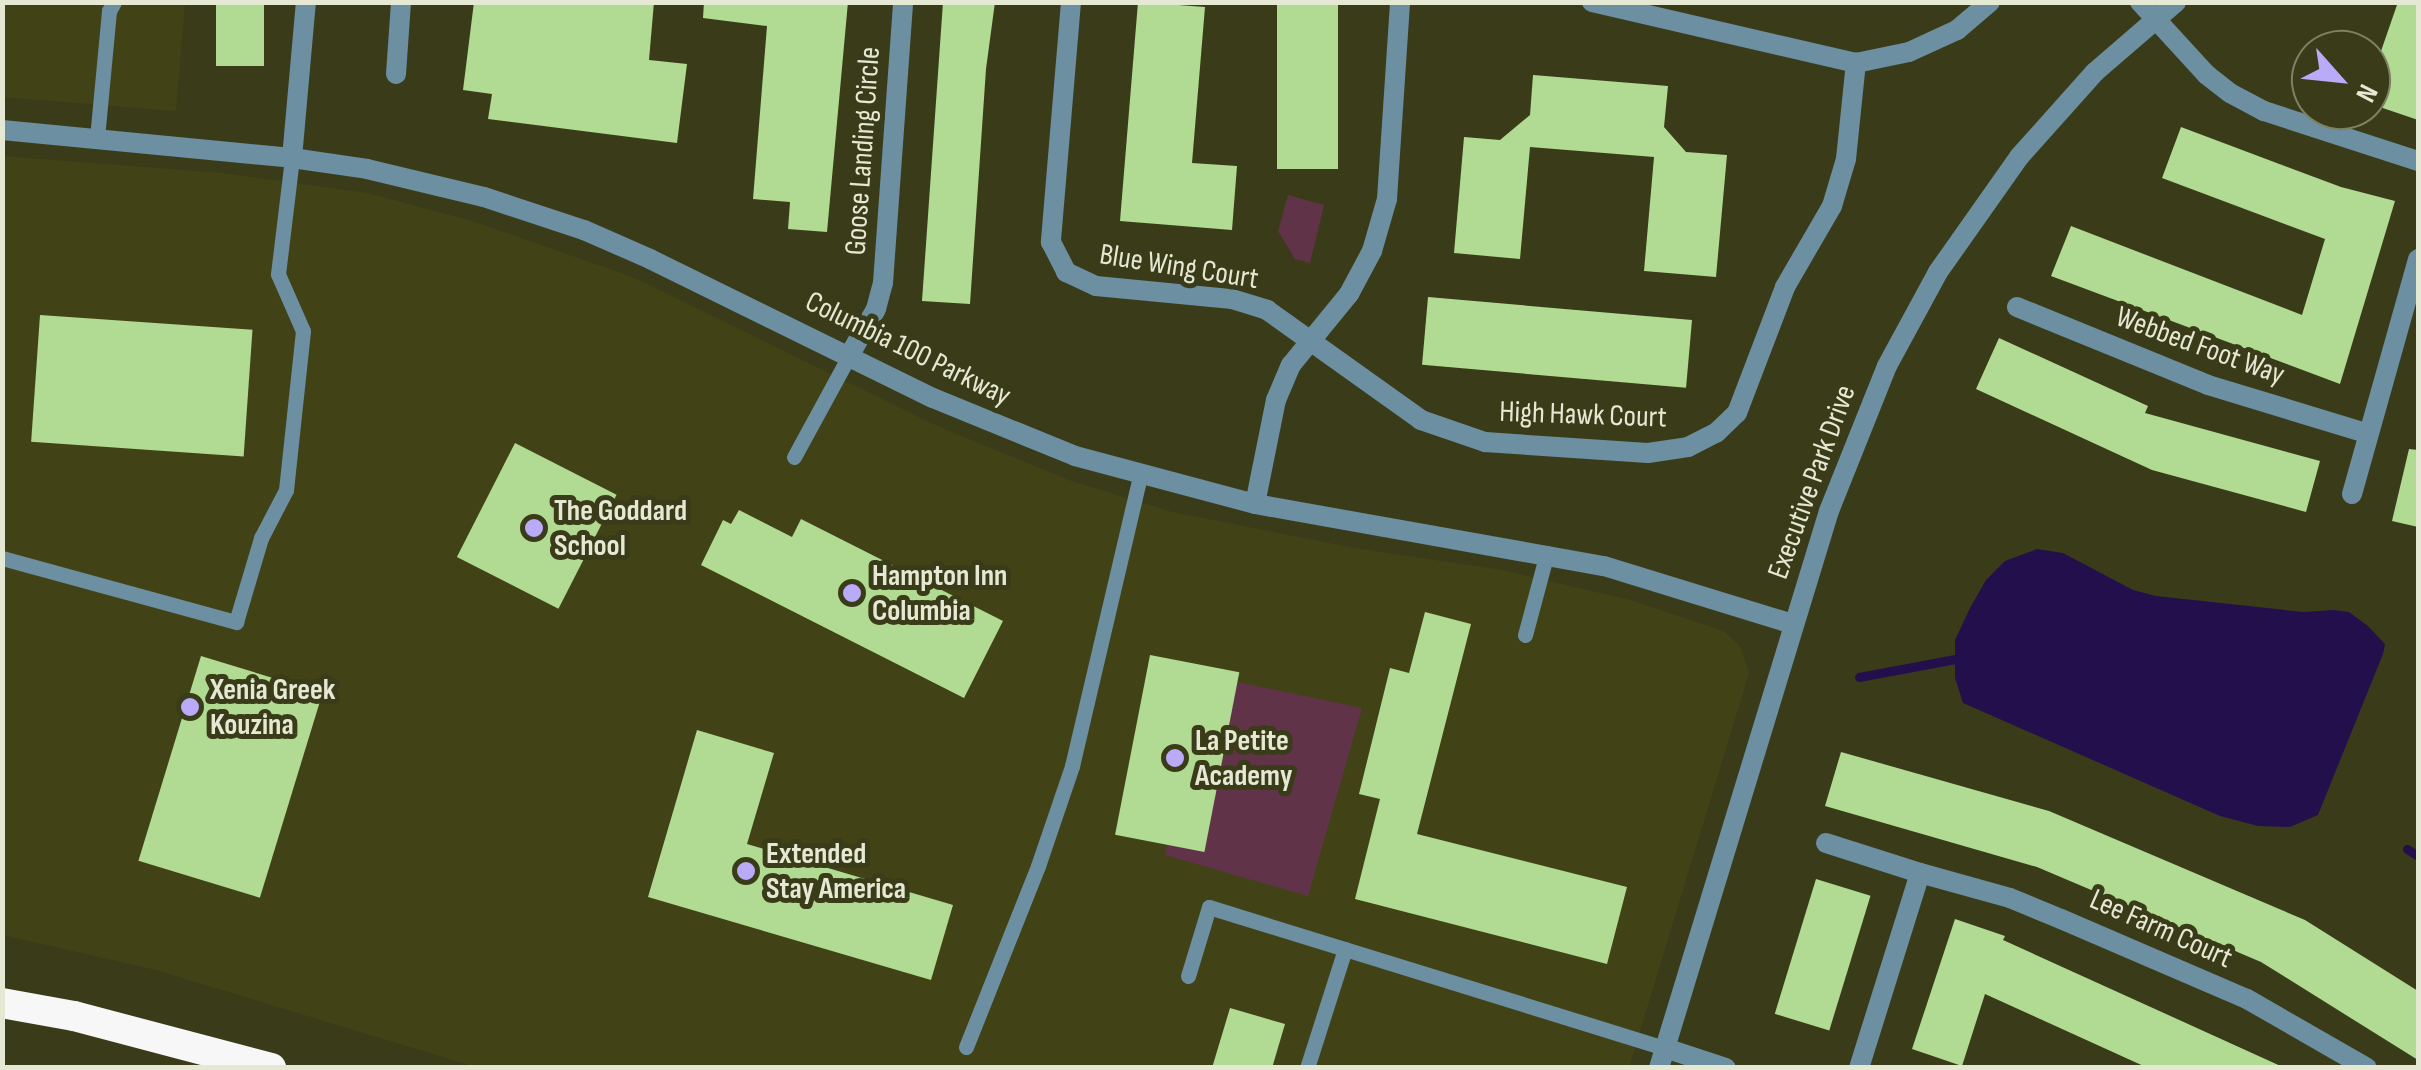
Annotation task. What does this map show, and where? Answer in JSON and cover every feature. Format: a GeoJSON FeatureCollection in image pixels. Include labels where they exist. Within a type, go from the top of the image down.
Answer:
{"type":"FeatureCollection","features":[{"type":"Feature","properties":{"kind":"highway"},"geometry":{"type":"LineString","coordinates":[[2,1003],[92,1020],[271,1068]]}},
{"type":"Feature","properties":{"kind":"street"},"geometry":{"type":"LineString","coordinates":[[292,158],[306,2]]}},
{"type":"Feature","properties":{"kind":"street"},"geometry":{"type":"LineString","coordinates":[[396,74],[401,2]]}},
{"type":"Feature","properties":{"kind":"street","name":"Goose Landing Circle"},"geometry":{"type":"LineString","coordinates":[[849,356],[876,309],[883,283],[904,2]]}},
{"type":"Feature","properties":{"kind":"street","name":"Blue Wing Court"},"geometry":{"type":"LineString","coordinates":[[1071,2],[1051,242],[1056,258],[1066,272],[1096,286],[1232,298],[1267,310],[1311,340]]}},
{"type":"Feature","properties":{"kind":"street"},"geometry":{"type":"LineString","coordinates":[[1255,504],[1276,400],[1291,365],[1348,294],[1364,265],[1387,199],[1400,2]]}},
{"type":"Feature","properties":{"kind":"street"},"geometry":{"type":"LineString","coordinates":[[1592,2],[1856,62],[1909,52],[1957,30],[1990,2]]}},
{"type":"Feature","properties":{"kind":"street","name":"Executive Park Drive"},"geometry":{"type":"LineString","coordinates":[[1662,1058],[1792,624],[1856,436],[1938,272],[1975,214],[2058,110],[2147,10],[2176,2]]}},
{"type":"Feature","properties":{"kind":"street"},"geometry":{"type":"LineString","coordinates":[[2147,10],[2230,93],[2264,111],[2418,161]]}},
{"type":"Feature","properties":{"kind":"street","name":"High Hawk Court"},"geometry":{"type":"LineString","coordinates":[[1311,340],[1421,420],[1485,442],[1648,453],[1688,447],[1716,432],[1737,412],[1785,287],[1832,206],[1846,160],[1856,62]]}},
{"type":"Feature","properties":{"kind":"street","name":"Columbia 100 Parkway"},"geometry":{"type":"LineString","coordinates":[[2,130],[292,158],[421,181],[584,230],[1007,430],[1140,476],[1255,504],[1546,553],[1686,589],[1792,624]]}},
{"type":"Feature","properties":{"kind":"street"},"geometry":{"type":"LineString","coordinates":[[2352,494],[2366,433],[2418,259]]}},
{"type":"Feature","properties":{"kind":"street","name":"Webbed Foot Way"},"geometry":{"type":"LineString","coordinates":[[2017,307],[2208,385],[2366,433]]}},
{"type":"Feature","properties":{"kind":"street","name":"Lee Farm Court"},"geometry":{"type":"LineString","coordinates":[[1826,842],[2010,898],[2077,925],[2247,1000],[2367,1068]]}},
{"type":"Feature","properties":{"kind":"street"},"geometry":{"type":"LineString","coordinates":[[1860,1068],[1920,873]]}},
{"type":"Feature","properties":{"kind":"street"},"geometry":{"type":"LineString","coordinates":[[1662,1058],[1726,1068]]}},
{"type":"Feature","properties":{"kind":"lane"},"geometry":{"type":"LineString","coordinates":[[97,138],[109,12],[114,2]]}},
{"type":"Feature","properties":{"kind":"lane"},"geometry":{"type":"LineString","coordinates":[[2,558],[236,622],[262,538],[286,490],[303,331],[278,274],[292,158]]}},
{"type":"Feature","properties":{"kind":"lane"},"geometry":{"type":"LineString","coordinates":[[794,457],[849,356]]}},
{"type":"Feature","properties":{"kind":"lane"},"geometry":{"type":"LineString","coordinates":[[966,1047],[1038,866],[1072,766],[1140,476]]}},
{"type":"Feature","properties":{"kind":"lane"},"geometry":{"type":"LineString","coordinates":[[1525,636],[1546,553]]}},
{"type":"Feature","properties":{"kind":"lane"},"geometry":{"type":"LineString","coordinates":[[1188,976],[1209,908],[1345,949],[1662,1058]]}},
{"type":"Feature","properties":{"kind":"lane"},"geometry":{"type":"LineString","coordinates":[[1308,1068],[1345,949]]}},
{"type":"Feature","properties":{"kind":"shaded area"},"geometry":{"type":"Polygon","coordinates":[[[2,3],[185,3],[176,111],[3,97],[2,3]]]}},
{"type":"Feature","properties":{"kind":"shaded area"},"geometry":{"type":"Polygon","coordinates":[[[2,156],[222,173],[367,193],[472,221],[635,278],[935,425],[1071,481],[1172,512],[1354,548],[1502,570],[1630,600],[1723,631],[1740,646],[1749,673],[1629,1067],[476,1067],[156,970],[3,935],[2,156]]]}},
{"type":"Feature","properties":{"kind":"shaded area"},"geometry":{"type":"Polygon","coordinates":[[[1288,195],[1324,205],[1310,263],[1295,259],[1278,231],[1288,195]]]}},
{"type":"Feature","properties":{"kind":"shaded area"},"geometry":{"type":"Polygon","coordinates":[[[2037,549],[2063,553],[2133,590],[2156,596],[2303,612],[2349,612],[2368,626],[2385,644],[2383,654],[2318,815],[2290,827],[2258,826],[2220,816],[1963,703],[1955,678],[1955,640],[1970,608],[1986,580],[2005,561],[2037,549]]]}},
{"type":"Feature","properties":{"kind":"shaded area"},"geometry":{"type":"Polygon","coordinates":[[[1237,682],[1362,708],[1308,896],[1165,855],[1167,844],[1202,851],[1237,682]]]}},
{"type":"Feature","properties":{"kind":"building"},"geometry":{"type":"Polygon","coordinates":[[[216,2],[264,2],[264,66],[216,66],[216,2]]]}},
{"type":"Feature","properties":{"kind":"building"},"geometry":{"type":"Polygon","coordinates":[[[474,2],[654,2],[649,60],[687,64],[677,143],[488,119],[492,94],[463,90],[474,2]]]}},
{"type":"Feature","properties":{"kind":"building"},"geometry":{"type":"Polygon","coordinates":[[[704,2],[848,2],[827,232],[788,229],[790,202],[753,199],[767,26],[703,18],[704,2]]]}},
{"type":"Feature","properties":{"kind":"building"},"geometry":{"type":"Polygon","coordinates":[[[943,2],[995,2],[986,69],[970,304],[922,301],[943,2]]]}},
{"type":"Feature","properties":{"kind":"building"},"geometry":{"type":"Polygon","coordinates":[[[1138,2],[1205,7],[1192,163],[1237,166],[1232,230],[1120,221],[1138,2]]]}},
{"type":"Feature","properties":{"kind":"building"},"geometry":{"type":"Polygon","coordinates":[[[1277,2],[1338,2],[1338,169],[1277,169],[1277,2]]]}},
{"type":"Feature","properties":{"kind":"building"},"geometry":{"type":"Polygon","coordinates":[[[2398,2],[2418,2],[2418,120],[2391,111],[2388,30],[2398,2]]]}},
{"type":"Feature","properties":{"kind":"building"},"geometry":{"type":"Polygon","coordinates":[[[1533,75],[1668,86],[1664,127],[1686,152],[1727,155],[1716,277],[1644,271],[1654,157],[1530,147],[1520,259],[1454,253],[1464,137],[1500,140],[1530,115],[1533,75]]]}},
{"type":"Feature","properties":{"kind":"building"},"geometry":{"type":"Polygon","coordinates":[[[2181,127],[2341,187],[2395,201],[2340,384],[2051,276],[2071,226],[2302,315],[2325,239],[2162,178],[2181,127]]]}},
{"type":"Feature","properties":{"kind":"building"},"geometry":{"type":"Polygon","coordinates":[[[1428,297],[1692,320],[1686,388],[1422,365],[1428,297]]]}},
{"type":"Feature","properties":{"kind":"building"},"geometry":{"type":"Polygon","coordinates":[[[40,315],[252,330],[244,457],[31,442],[40,315]]]}},
{"type":"Feature","properties":{"kind":"building"},"geometry":{"type":"Polygon","coordinates":[[[1999,338],[2148,406],[2145,413],[2320,461],[2306,512],[2152,470],[1976,389],[1999,338]]]}},
{"type":"Feature","properties":{"kind":"building"},"geometry":{"type":"Polygon","coordinates":[[[515,443],[617,495],[558,609],[457,557],[515,443]]]}},
{"type":"Feature","properties":{"kind":"building"},"geometry":{"type":"Polygon","coordinates":[[[2409,449],[2418,450],[2418,527],[2392,521],[2409,449]]]}},
{"type":"Feature","properties":{"kind":"building","name":"Hampton Inn Columbia"},"geometry":{"type":"Polygon","coordinates":[[[739,510],[792,537],[801,519],[1003,621],[964,698],[701,565],[723,520],[731,524],[739,510]]]}},
{"type":"Feature","properties":{"kind":"building"},"geometry":{"type":"Polygon","coordinates":[[[1425,612],[1471,624],[1417,834],[1627,887],[1607,964],[1355,899],[1380,799],[1359,794],[1390,668],[1409,673],[1425,612]]]}},
{"type":"Feature","properties":{"kind":"building","name":"La Petite Academy"},"geometry":{"type":"Polygon","coordinates":[[[1150,655],[1239,672],[1204,852],[1115,835],[1150,655]]]}},
{"type":"Feature","properties":{"kind":"building"},"geometry":{"type":"Polygon","coordinates":[[[201,656],[322,693],[260,898],[138,861],[201,656]]]}},
{"type":"Feature","properties":{"kind":"building","name":"Extended Stay America"},"geometry":{"type":"Polygon","coordinates":[[[697,730],[774,753],[747,844],[953,905],[931,980],[648,897],[697,730]]]}},
{"type":"Feature","properties":{"kind":"building"},"geometry":{"type":"Polygon","coordinates":[[[1841,752],[2049,811],[2305,920],[2418,991],[2418,1060],[2261,962],[2037,867],[1825,806],[1841,752]]]}},
{"type":"Feature","properties":{"kind":"building"},"geometry":{"type":"Polygon","coordinates":[[[1816,879],[1871,896],[1829,1031],[1775,1014],[1816,879]]]}},
{"type":"Feature","properties":{"kind":"building"},"geometry":{"type":"Polygon","coordinates":[[[1955,919],[2005,936],[2003,940],[2285,1068],[2148,1068],[1985,994],[1962,1066],[1912,1049],[1955,919]]]}},
{"type":"Feature","properties":{"kind":"building"},"geometry":{"type":"Polygon","coordinates":[[[1230,1008],[1285,1024],[1272,1068],[1212,1068],[1230,1008]]]}},
{"type":"Feature","properties":{"kind":"waterway"},"geometry":{"type":"LineString","coordinates":[[1859,677],[1955,659]]}},
{"type":"Feature","properties":{"kind":"waterway"},"geometry":{"type":"LineString","coordinates":[[2407,849],[2418,856]]}},
{"type":"Feature","properties":{"kind":"place","name":"The Goddard School"},"geometry":{"type":"Point","coordinates":[534,528]}},
{"type":"Feature","properties":{"kind":"place","name":"Hampton Inn Columbia"},"geometry":{"type":"Point","coordinates":[852,593]}},
{"type":"Feature","properties":{"kind":"place","name":"Xenia Greek Kouzina"},"geometry":{"type":"Point","coordinates":[190,707]}},
{"type":"Feature","properties":{"kind":"place","name":"La Petite Academy"},"geometry":{"type":"Point","coordinates":[1175,758]}},
{"type":"Feature","properties":{"kind":"place","name":"Extended Stay America"},"geometry":{"type":"Point","coordinates":[746,871]}}]}
